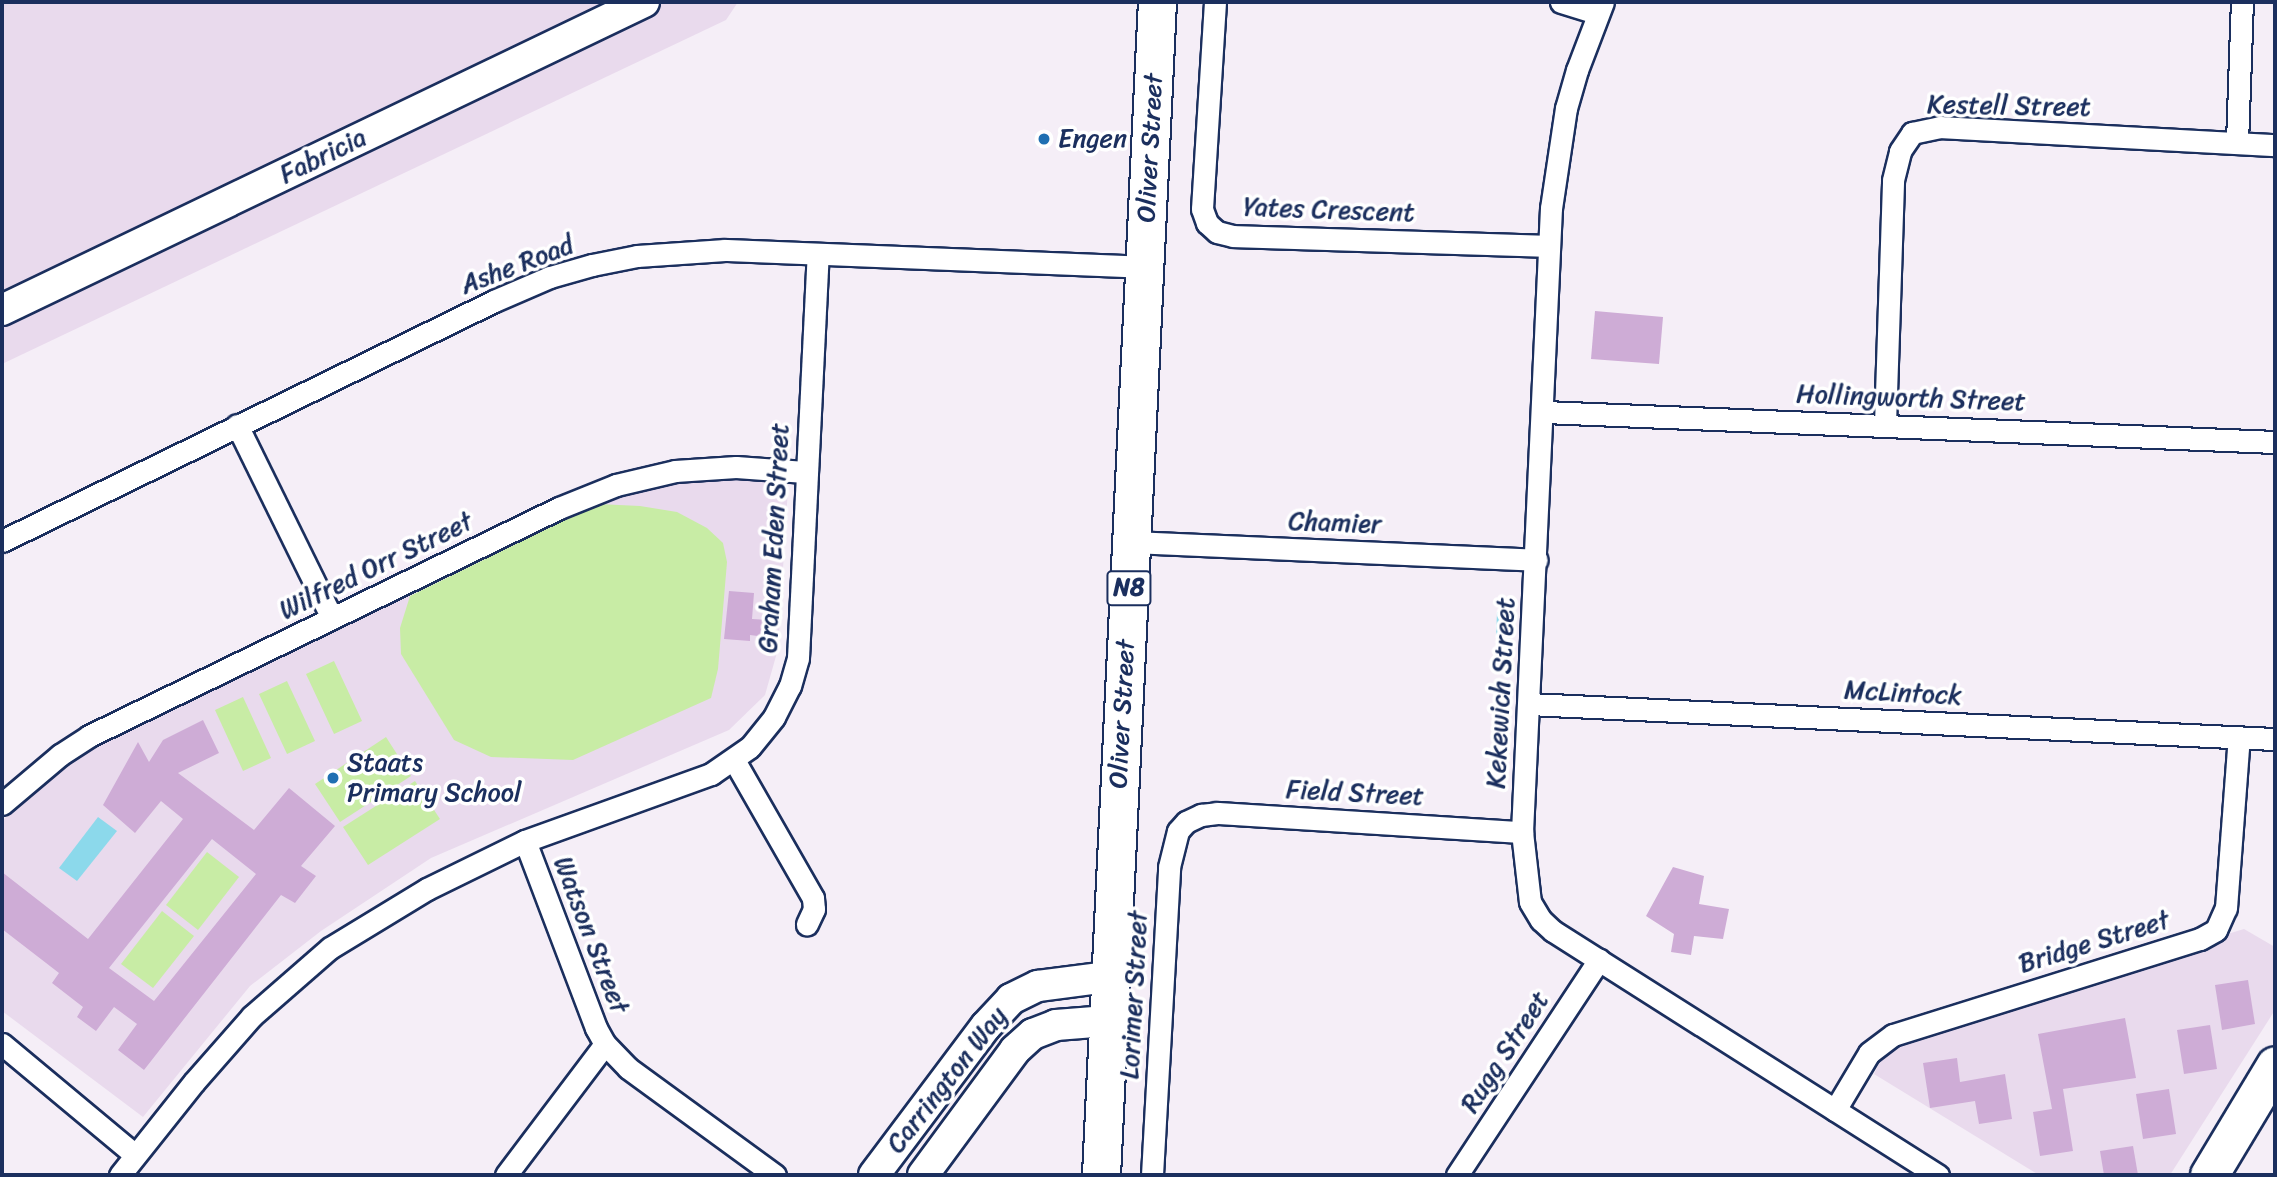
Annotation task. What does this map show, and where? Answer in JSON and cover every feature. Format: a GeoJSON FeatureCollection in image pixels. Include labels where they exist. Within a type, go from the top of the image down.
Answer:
{"type":"FeatureCollection","features":[{"type":"Feature","properties":{"kind":"highway","name":"Oliver Street"},"geometry":{"type":"LineString","coordinates":[[1101,1175],[1108,977],[1157,2]]}},
{"type":"Feature","properties":{"kind":"highway"},"geometry":{"type":"LineString","coordinates":[[2210,1175],[2275,1065]]}},
{"type":"Feature","properties":{"kind":"street","name":"Fabricia"},"geometry":{"type":"LineString","coordinates":[[2,310],[644,2]]}},
{"type":"Feature","properties":{"kind":"street","name":"Yates Crescent"},"geometry":{"type":"LineString","coordinates":[[1215,2],[1202,209],[1207,223],[1217,232],[1233,236],[1549,246]]}},
{"type":"Feature","properties":{"kind":"street"},"geometry":{"type":"LineString","coordinates":[[1561,2],[1600,8]]}},
{"type":"Feature","properties":{"kind":"street"},"geometry":{"type":"LineString","coordinates":[[2237,144],[2242,2]]}},
{"type":"Feature","properties":{"kind":"street","name":"Kekewich Street"},"geometry":{"type":"LineString","coordinates":[[1600,8],[1566,108],[1555,172],[1549,246],[1544,412],[1522,832],[1530,902],[1541,920],[1553,931],[1938,1175]]}},
{"type":"Feature","properties":{"kind":"street","name":"Kestell Street"},"geometry":{"type":"LineString","coordinates":[[1885,424],[1893,180],[1900,151],[1912,133],[1940,127],[2275,145]]}},
{"type":"Feature","properties":{"kind":"street","name":"Ashe Road"},"geometry":{"type":"LineString","coordinates":[[2,541],[237,425],[550,277],[637,256],[685,251],[1145,267]]}},
{"type":"Feature","properties":{"kind":"street","name":"Graham Eden Street"},"geometry":{"type":"LineString","coordinates":[[120,1175],[252,1016],[330,948],[427,889],[525,841],[711,774],[750,747],[774,717],[790,686],[798,658],[805,472],[818,255]]}},
{"type":"Feature","properties":{"kind":"street","name":"Hollingworth Street"},"geometry":{"type":"LineString","coordinates":[[1544,412],[2275,442]]}},
{"type":"Feature","properties":{"kind":"street"},"geometry":{"type":"LineString","coordinates":[[237,425],[332,618]]}},
{"type":"Feature","properties":{"kind":"street","name":"Wilfred Orr Street"},"geometry":{"type":"LineString","coordinates":[[2,804],[60,755],[89,736],[559,508],[616,485],[675,471],[736,467],[805,472]]}},
{"type":"Feature","properties":{"kind":"street","name":"Chamier"},"geometry":{"type":"LineString","coordinates":[[1131,542],[1537,560]]}},
{"type":"Feature","properties":{"kind":"street","name":"McLintock"},"geometry":{"type":"LineString","coordinates":[[1529,704],[2275,739]]}},
{"type":"Feature","properties":{"kind":"street","name":"Bridge Street"},"geometry":{"type":"LineString","coordinates":[[1835,1110],[1869,1054],[1893,1035],[2200,939],[2216,930],[2225,908],[2239,737]]}},
{"type":"Feature","properties":{"kind":"street"},"geometry":{"type":"LineString","coordinates":[[734,760],[813,898],[814,909],[807,925]]}},
{"type":"Feature","properties":{"kind":"street","name":"Field Street"},"geometry":{"type":"LineString","coordinates":[[1186,822],[1201,815],[1217,813],[1522,832]]}},
{"type":"Feature","properties":{"kind":"street","name":"Lorimer Street"},"geometry":{"type":"LineString","coordinates":[[1152,1175],[1169,867],[1178,831],[1186,822]]}},
{"type":"Feature","properties":{"kind":"street","name":"Watson Street"},"geometry":{"type":"LineString","coordinates":[[525,841],[596,1028],[605,1044],[628,1068],[775,1175]]}},
{"type":"Feature","properties":{"kind":"street","name":"Rugg Street"},"geometry":{"type":"LineString","coordinates":[[1457,1175],[1599,960]]}},
{"type":"Feature","properties":{"kind":"street","name":"Carrington Way"},"geometry":{"type":"LineString","coordinates":[[874,1175],[986,1026],[1011,999],[1038,986],[1108,977]]}},
{"type":"Feature","properties":{"kind":"street","name":"Carrington Way"},"geometry":{"type":"LineString","coordinates":[[923,1175],[1015,1050],[1033,1034],[1056,1025],[1107,1021]]}},
{"type":"Feature","properties":{"kind":"street"},"geometry":{"type":"LineString","coordinates":[[2,1044],[135,1155]]}},
{"type":"Feature","properties":{"kind":"street"},"geometry":{"type":"LineString","coordinates":[[506,1175],[605,1044]]}},
{"type":"Feature","properties":{"kind":"shaded area"},"geometry":{"type":"Polygon","coordinates":[[[2,2],[738,2],[726,20],[2,364],[2,2]]]}},
{"type":"Feature","properties":{"kind":"shaded area","name":"Staats Primary School"},"geometry":{"type":"Polygon","coordinates":[[[789,472],[778,649],[765,695],[729,730],[431,858],[321,931],[250,986],[143,1117],[2,1011],[2,821],[94,734],[609,493],[662,478],[789,472]]]}},
{"type":"Feature","properties":{"kind":"shaded area"},"geometry":{"type":"Polygon","coordinates":[[[2244,929],[2275,947],[2275,1010],[2170,1175],[2039,1175],[1874,1074],[1892,1036],[2244,929]]]}},
{"type":"Feature","properties":{"kind":"green space"},"geometry":{"type":"Polygon","coordinates":[[[598,504],[640,506],[677,512],[707,528],[723,543],[727,562],[718,669],[711,698],[573,760],[491,757],[454,740],[401,654],[400,628],[410,596],[598,504]]]}},
{"type":"Feature","properties":{"kind":"green space"},"geometry":{"type":"Polygon","coordinates":[[[334,661],[362,721],[334,734],[306,674],[334,661]]]}},
{"type":"Feature","properties":{"kind":"green space"},"geometry":{"type":"Polygon","coordinates":[[[287,681],[315,741],[287,754],[259,694],[287,681]]]}},
{"type":"Feature","properties":{"kind":"green space"},"geometry":{"type":"Polygon","coordinates":[[[243,697],[271,758],[243,771],[215,710],[243,697]]]}},
{"type":"Feature","properties":{"kind":"green space"},"geometry":{"type":"Polygon","coordinates":[[[386,737],[411,776],[340,822],[315,784],[386,737]]]}},
{"type":"Feature","properties":{"kind":"green space"},"geometry":{"type":"Polygon","coordinates":[[[415,781],[440,819],[368,865],[343,827],[415,781]]]}},
{"type":"Feature","properties":{"kind":"green space"},"geometry":{"type":"Polygon","coordinates":[[[207,852],[239,877],[198,930],[166,905],[207,852]]]}},
{"type":"Feature","properties":{"kind":"green space"},"geometry":{"type":"Polygon","coordinates":[[[162,911],[194,936],[153,988],[121,964],[162,911]]]}},
{"type":"Feature","properties":{"kind":"water"},"geometry":{"type":"Polygon","coordinates":[[[1497,612],[1511,613],[1510,639],[1496,639],[1497,612]]]}},
{"type":"Feature","properties":{"kind":"water"},"geometry":{"type":"Polygon","coordinates":[[[98,817],[117,831],[77,881],[59,868],[98,817]]]}},
{"type":"Feature","properties":{"kind":"building"},"geometry":{"type":"Polygon","coordinates":[[[1595,311],[1663,317],[1659,364],[1591,359],[1595,311]]]}},
{"type":"Feature","properties":{"kind":"building"},"geometry":{"type":"Polygon","coordinates":[[[729,591],[754,593],[752,619],[768,620],[766,637],[750,635],[750,641],[724,639],[729,591]]]}},
{"type":"Feature","properties":{"kind":"building"},"geometry":{"type":"Polygon","coordinates":[[[203,720],[219,753],[178,773],[254,830],[289,788],[335,826],[301,866],[316,876],[295,903],[281,895],[144,1070],[118,1050],[137,1024],[114,1007],[96,1031],[77,1017],[83,1007],[52,983],[59,973],[2,929],[2,872],[88,939],[183,819],[161,801],[135,833],[103,805],[138,742],[149,762],[163,740],[203,720]],[[212,839],[109,968],[154,1001],[256,874],[212,839]]]}},
{"type":"Feature","properties":{"kind":"building"},"geometry":{"type":"Polygon","coordinates":[[[1673,867],[1704,876],[1699,904],[1729,909],[1723,939],[1694,936],[1691,955],[1671,952],[1674,934],[1646,916],[1673,867]]]}},
{"type":"Feature","properties":{"kind":"building"},"geometry":{"type":"Polygon","coordinates":[[[2248,980],[2255,1024],[2222,1030],[2215,985],[2248,980]]]}},
{"type":"Feature","properties":{"kind":"building"},"geometry":{"type":"Polygon","coordinates":[[[2125,1018],[2136,1078],[2063,1089],[2073,1151],[2040,1156],[2033,1112],[2052,1109],[2038,1034],[2125,1018]]]}},
{"type":"Feature","properties":{"kind":"building"},"geometry":{"type":"Polygon","coordinates":[[[2210,1025],[2217,1069],[2184,1074],[2177,1030],[2210,1025]]]}},
{"type":"Feature","properties":{"kind":"building"},"geometry":{"type":"Polygon","coordinates":[[[1957,1058],[1960,1082],[2005,1074],[2012,1119],[1979,1124],[1975,1101],[1930,1108],[1923,1063],[1957,1058]]]}},
{"type":"Feature","properties":{"kind":"building"},"geometry":{"type":"Polygon","coordinates":[[[2169,1089],[2176,1134],[2143,1139],[2136,1094],[2169,1089]]]}},
{"type":"Feature","properties":{"kind":"building"},"geometry":{"type":"Polygon","coordinates":[[[2133,1146],[2138,1175],[2104,1175],[2100,1151],[2133,1146]]]}},
{"type":"Feature","properties":{"kind":"place","name":"Engen"},"geometry":{"type":"Point","coordinates":[1044,139]}},
{"type":"Feature","properties":{"kind":"place","name":"Staats Primary School"},"geometry":{"type":"Point","coordinates":[333,778]}}]}
